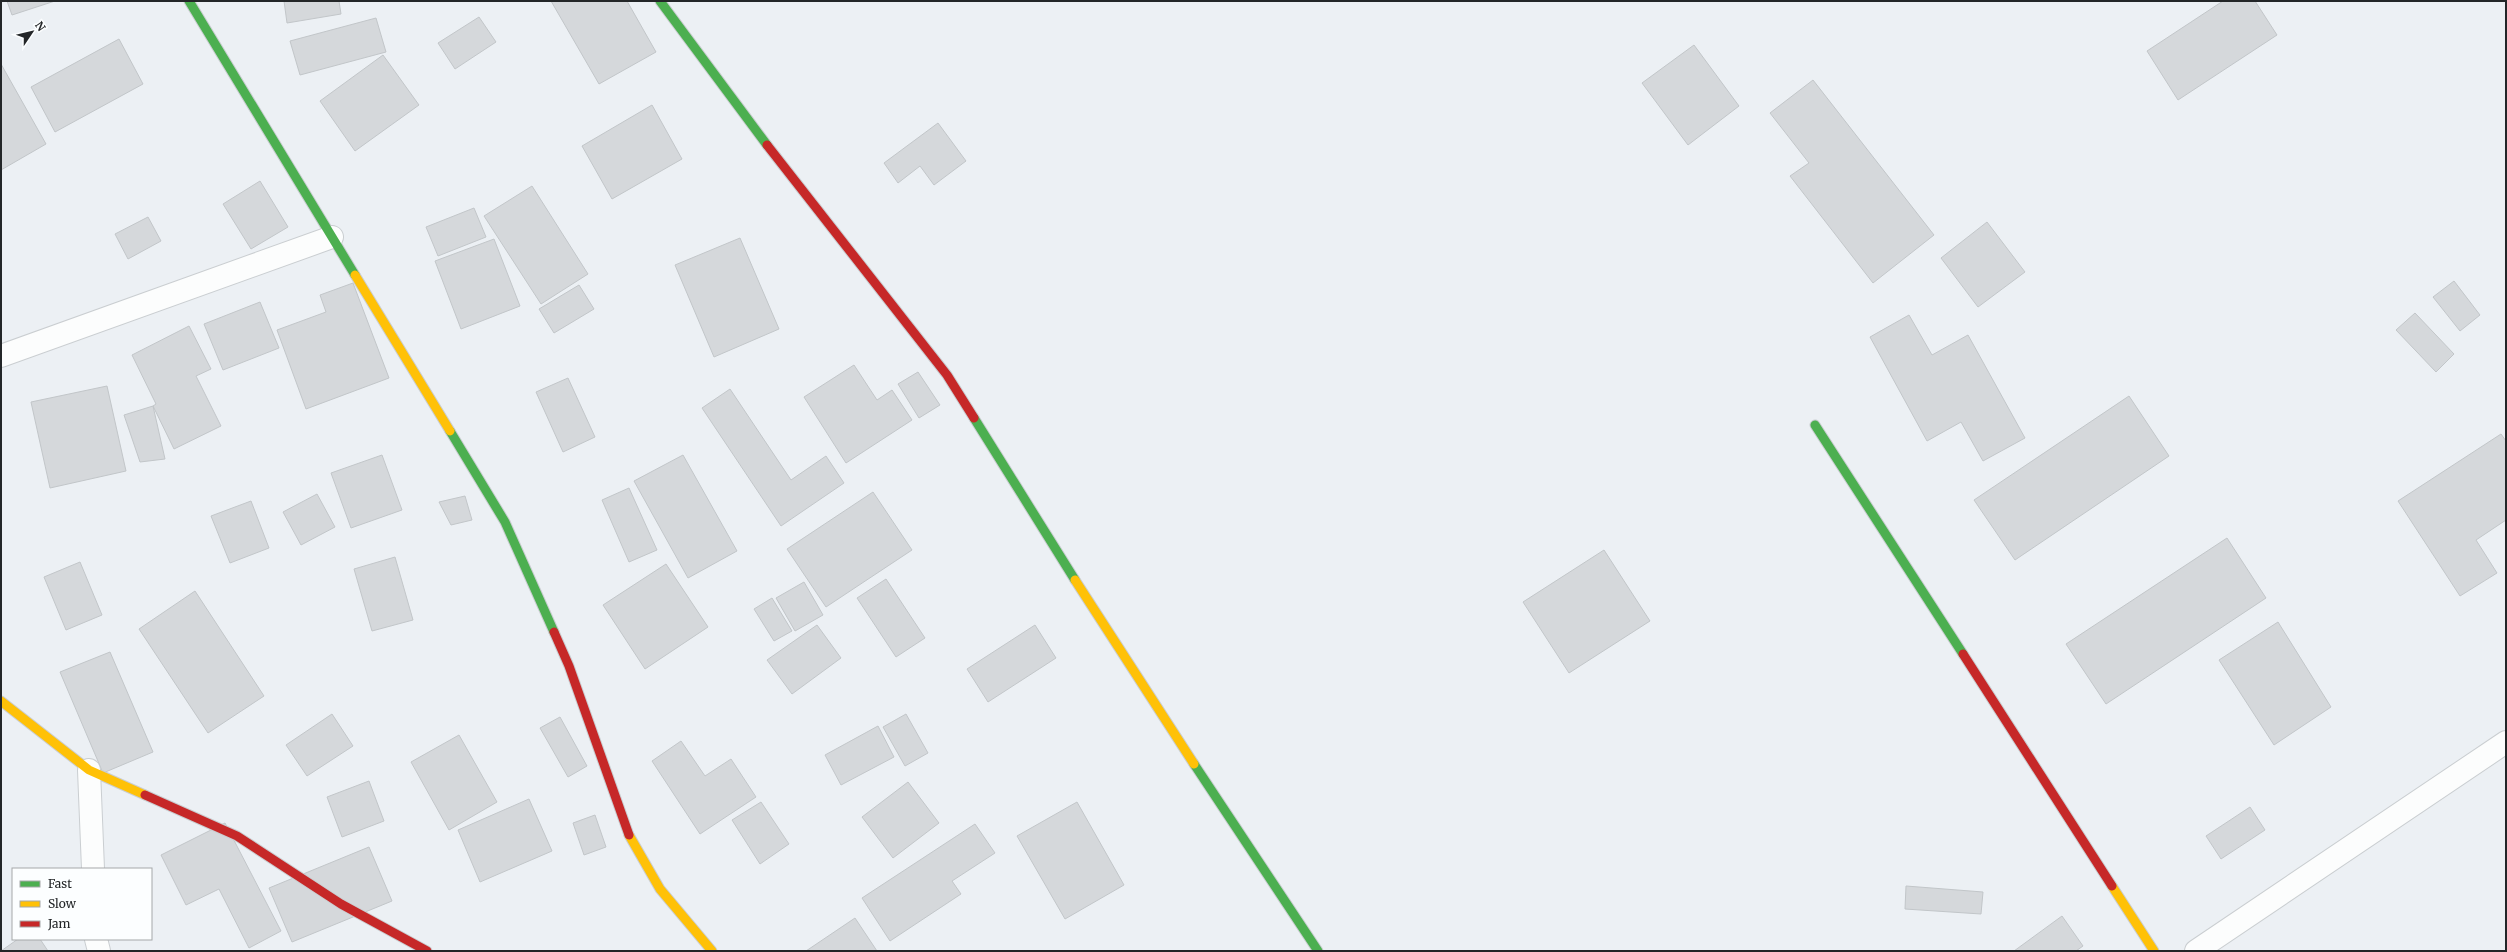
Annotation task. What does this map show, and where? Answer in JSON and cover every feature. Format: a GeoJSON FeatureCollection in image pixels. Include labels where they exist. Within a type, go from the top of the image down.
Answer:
{"type":"FeatureCollection","features":[{"type":"Feature","properties":{"kind":"street"},"geometry":{"type":"LineString","coordinates":[[189,1],[506,522],[569,666],[629,836],[660,890],[712,951]]}},
{"type":"Feature","properties":{"kind":"street"},"geometry":{"type":"LineString","coordinates":[[660,1],[786,170],[947,375],[1122,656],[1318,951]]}},
{"type":"Feature","properties":{"kind":"street"},"geometry":{"type":"LineString","coordinates":[[1,356],[332,238]]}},
{"type":"Feature","properties":{"kind":"street"},"geometry":{"type":"LineString","coordinates":[[1815,425],[2154,951]]}},
{"type":"Feature","properties":{"kind":"street"},"geometry":{"type":"LineString","coordinates":[[1,701],[89,770],[237,836],[341,904],[427,951]]}},
{"type":"Feature","properties":{"kind":"street"},"geometry":{"type":"LineString","coordinates":[[2196,951],[2506,742]]}},
{"type":"Feature","properties":{"kind":"street"},"geometry":{"type":"LineString","coordinates":[[89,770],[93,868]]}},
{"type":"Feature","properties":{"kind":"street"},"geometry":{"type":"LineString","coordinates":[[96,940],[99,951]]}},
{"type":"Feature","properties":{"kind":"building"},"geometry":{"type":"Polygon","coordinates":[[[7,1],[55,1],[12,15],[7,1]]]}},
{"type":"Feature","properties":{"kind":"building"},"geometry":{"type":"Polygon","coordinates":[[[284,1],[339,1],[341,14],[287,23],[284,1]]]}},
{"type":"Feature","properties":{"kind":"building"},"geometry":{"type":"Polygon","coordinates":[[[551,1],[627,1],[656,52],[599,84],[551,1]]]}},
{"type":"Feature","properties":{"kind":"building"},"geometry":{"type":"Polygon","coordinates":[[[2223,1],[2255,1],[2277,35],[2178,100],[2147,51],[2223,1]]]}},
{"type":"Feature","properties":{"kind":"building"},"geometry":{"type":"Polygon","coordinates":[[[479,17],[496,42],[455,69],[438,43],[479,17]]]}},
{"type":"Feature","properties":{"kind":"building"},"geometry":{"type":"Polygon","coordinates":[[[376,18],[386,52],[300,75],[290,41],[376,18]]]}},
{"type":"Feature","properties":{"kind":"building"},"geometry":{"type":"Polygon","coordinates":[[[119,39],[143,84],[55,132],[31,87],[119,39]]]}},
{"type":"Feature","properties":{"kind":"building"},"geometry":{"type":"Polygon","coordinates":[[[1694,45],[1739,106],[1688,145],[1642,83],[1694,45]]]}},
{"type":"Feature","properties":{"kind":"building"},"geometry":{"type":"Polygon","coordinates":[[[383,55],[419,105],[355,151],[320,101],[383,55]]]}},
{"type":"Feature","properties":{"kind":"building"},"geometry":{"type":"Polygon","coordinates":[[[1,64],[46,144],[1,170],[1,64]]]}},
{"type":"Feature","properties":{"kind":"building"},"geometry":{"type":"Polygon","coordinates":[[[1813,80],[1934,235],[1873,283],[1790,176],[1809,163],[1770,113],[1813,80]]]}},
{"type":"Feature","properties":{"kind":"building"},"geometry":{"type":"Polygon","coordinates":[[[652,105],[682,159],[612,199],[582,146],[652,105]]]}},
{"type":"Feature","properties":{"kind":"building"},"geometry":{"type":"Polygon","coordinates":[[[938,123],[966,161],[934,185],[920,166],[898,183],[884,163],[938,123]]]}},
{"type":"Feature","properties":{"kind":"building"},"geometry":{"type":"Polygon","coordinates":[[[260,181],[288,227],[251,249],[223,204],[260,181]]]}},
{"type":"Feature","properties":{"kind":"building"},"geometry":{"type":"Polygon","coordinates":[[[532,186],[588,274],[541,304],[484,216],[532,186]]]}},
{"type":"Feature","properties":{"kind":"building"},"geometry":{"type":"Polygon","coordinates":[[[474,208],[486,237],[438,256],[426,227],[474,208]]]}},
{"type":"Feature","properties":{"kind":"building"},"geometry":{"type":"Polygon","coordinates":[[[148,217],[161,241],[128,259],[115,234],[148,217]]]}},
{"type":"Feature","properties":{"kind":"building"},"geometry":{"type":"Polygon","coordinates":[[[1987,222],[2025,272],[1978,307],[1941,258],[1987,222]]]}},
{"type":"Feature","properties":{"kind":"building"},"geometry":{"type":"Polygon","coordinates":[[[740,238],[779,329],[714,357],[675,265],[740,238]]]}},
{"type":"Feature","properties":{"kind":"building"},"geometry":{"type":"Polygon","coordinates":[[[494,239],[520,306],[461,329],[435,261],[494,239]]]}},
{"type":"Feature","properties":{"kind":"building"},"geometry":{"type":"Polygon","coordinates":[[[2454,281],[2480,315],[2460,331],[2433,297],[2454,281]]]}},
{"type":"Feature","properties":{"kind":"building"},"geometry":{"type":"Polygon","coordinates":[[[353,283],[389,378],[306,409],[277,330],[326,312],[320,295],[353,283]]]}},
{"type":"Feature","properties":{"kind":"building"},"geometry":{"type":"Polygon","coordinates":[[[579,285],[594,309],[554,333],[539,309],[579,285]]]}},
{"type":"Feature","properties":{"kind":"building"},"geometry":{"type":"Polygon","coordinates":[[[260,302],[279,348],[223,370],[204,324],[260,302]]]}},
{"type":"Feature","properties":{"kind":"building"},"geometry":{"type":"Polygon","coordinates":[[[2415,313],[2454,354],[2436,372],[2396,330],[2415,313]]]}},
{"type":"Feature","properties":{"kind":"building"},"geometry":{"type":"Polygon","coordinates":[[[1909,315],[1932,355],[1968,335],[2025,438],[1983,461],[1961,422],[1927,441],[1870,337],[1909,315]]]}},
{"type":"Feature","properties":{"kind":"building"},"geometry":{"type":"Polygon","coordinates":[[[189,326],[211,369],[196,376],[221,426],[174,449],[153,406],[156,404],[132,355],[189,326]]]}},
{"type":"Feature","properties":{"kind":"building"},"geometry":{"type":"Polygon","coordinates":[[[854,365],[877,400],[892,390],[912,420],[846,463],[804,397],[854,365]]]}},
{"type":"Feature","properties":{"kind":"building"},"geometry":{"type":"Polygon","coordinates":[[[918,372],[940,405],[919,418],[898,384],[918,372]]]}},
{"type":"Feature","properties":{"kind":"building"},"geometry":{"type":"Polygon","coordinates":[[[568,378],[595,437],[563,452],[536,392],[568,378]]]}},
{"type":"Feature","properties":{"kind":"building"},"geometry":{"type":"Polygon","coordinates":[[[107,386],[126,471],[50,488],[31,402],[107,386]]]}},
{"type":"Feature","properties":{"kind":"building"},"geometry":{"type":"Polygon","coordinates":[[[730,389],[791,480],[826,456],[844,483],[781,526],[702,408],[730,389]]]}},
{"type":"Feature","properties":{"kind":"building"},"geometry":{"type":"Polygon","coordinates":[[[2129,396],[2169,456],[2015,560],[1974,500],[2129,396]]]}},
{"type":"Feature","properties":{"kind":"building"},"geometry":{"type":"Polygon","coordinates":[[[153,406],[165,459],[140,462],[124,415],[153,406]]]}},
{"type":"Feature","properties":{"kind":"building"},"geometry":{"type":"Polygon","coordinates":[[[2501,434],[2506,441],[2506,520],[2476,540],[2497,573],[2460,596],[2398,501],[2501,434]]]}},
{"type":"Feature","properties":{"kind":"building"},"geometry":{"type":"Polygon","coordinates":[[[382,455],[402,510],[351,528],[331,473],[382,455]]]}},
{"type":"Feature","properties":{"kind":"building"},"geometry":{"type":"Polygon","coordinates":[[[683,455],[737,551],[688,578],[634,481],[683,455]]]}},
{"type":"Feature","properties":{"kind":"building"},"geometry":{"type":"Polygon","coordinates":[[[629,488],[657,550],[629,562],[602,500],[629,488]]]}},
{"type":"Feature","properties":{"kind":"building"},"geometry":{"type":"Polygon","coordinates":[[[873,492],[912,550],[826,607],[787,549],[873,492]]]}},
{"type":"Feature","properties":{"kind":"building"},"geometry":{"type":"Polygon","coordinates":[[[317,494],[335,527],[301,545],[283,512],[317,494]]]}},
{"type":"Feature","properties":{"kind":"building"},"geometry":{"type":"Polygon","coordinates":[[[465,496],[472,520],[451,525],[439,502],[465,496]]]}},
{"type":"Feature","properties":{"kind":"building"},"geometry":{"type":"Polygon","coordinates":[[[251,501],[269,548],[230,563],[211,516],[251,501]]]}},
{"type":"Feature","properties":{"kind":"building"},"geometry":{"type":"Polygon","coordinates":[[[2227,538],[2266,598],[2106,704],[2066,644],[2227,538]]]}},
{"type":"Feature","properties":{"kind":"building"},"geometry":{"type":"Polygon","coordinates":[[[1604,550],[1650,621],[1569,673],[1523,602],[1604,550]]]}},
{"type":"Feature","properties":{"kind":"building"},"geometry":{"type":"Polygon","coordinates":[[[395,557],[413,620],[372,631],[354,569],[395,557]]]}},
{"type":"Feature","properties":{"kind":"building"},"geometry":{"type":"Polygon","coordinates":[[[80,562],[102,615],[66,630],[44,577],[80,562]]]}},
{"type":"Feature","properties":{"kind":"building"},"geometry":{"type":"Polygon","coordinates":[[[666,564],[708,627],[645,669],[603,605],[666,564]]]}},
{"type":"Feature","properties":{"kind":"building"},"geometry":{"type":"Polygon","coordinates":[[[886,579],[925,638],[896,657],[857,598],[886,579]]]}},
{"type":"Feature","properties":{"kind":"building"},"geometry":{"type":"Polygon","coordinates":[[[804,582],[823,615],[795,631],[776,598],[804,582]]]}},
{"type":"Feature","properties":{"kind":"building"},"geometry":{"type":"Polygon","coordinates":[[[195,591],[264,696],[208,733],[139,629],[195,591]]]}},
{"type":"Feature","properties":{"kind":"building"},"geometry":{"type":"Polygon","coordinates":[[[772,598],[792,631],[774,641],[754,609],[772,598]]]}},
{"type":"Feature","properties":{"kind":"building"},"geometry":{"type":"Polygon","coordinates":[[[2278,622],[2331,707],[2274,745],[2219,660],[2278,622]]]}},
{"type":"Feature","properties":{"kind":"building"},"geometry":{"type":"Polygon","coordinates":[[[817,625],[841,658],[792,694],[767,660],[817,625]]]}},
{"type":"Feature","properties":{"kind":"building"},"geometry":{"type":"Polygon","coordinates":[[[1035,625],[1056,658],[988,702],[967,669],[1035,625]]]}},
{"type":"Feature","properties":{"kind":"building"},"geometry":{"type":"Polygon","coordinates":[[[110,652],[153,752],[103,773],[60,672],[110,652]]]}},
{"type":"Feature","properties":{"kind":"building"},"geometry":{"type":"Polygon","coordinates":[[[332,714],[353,746],[307,776],[286,745],[332,714]]]}},
{"type":"Feature","properties":{"kind":"building"},"geometry":{"type":"Polygon","coordinates":[[[906,714],[928,753],[905,766],[883,727],[906,714]]]}},
{"type":"Feature","properties":{"kind":"building"},"geometry":{"type":"Polygon","coordinates":[[[560,717],[587,766],[568,777],[540,728],[560,717]]]}},
{"type":"Feature","properties":{"kind":"building"},"geometry":{"type":"Polygon","coordinates":[[[878,726],[894,757],[841,785],[825,755],[878,726]]]}},
{"type":"Feature","properties":{"kind":"building"},"geometry":{"type":"Polygon","coordinates":[[[459,735],[497,802],[449,830],[411,762],[459,735]]]}},
{"type":"Feature","properties":{"kind":"building"},"geometry":{"type":"Polygon","coordinates":[[[681,741],[705,776],[731,759],[756,797],[700,834],[652,761],[681,741]]]}},
{"type":"Feature","properties":{"kind":"building"},"geometry":{"type":"Polygon","coordinates":[[[369,781],[384,821],[342,837],[327,797],[369,781]]]}},
{"type":"Feature","properties":{"kind":"building"},"geometry":{"type":"Polygon","coordinates":[[[908,782],[939,823],[893,858],[862,817],[908,782]]]}},
{"type":"Feature","properties":{"kind":"building"},"geometry":{"type":"Polygon","coordinates":[[[529,799],[552,851],[480,882],[458,830],[529,799]]]}},
{"type":"Feature","properties":{"kind":"building"},"geometry":{"type":"Polygon","coordinates":[[[761,802],[789,844],[760,864],[732,820],[761,802]]]}},
{"type":"Feature","properties":{"kind":"building"},"geometry":{"type":"Polygon","coordinates":[[[1077,802],[1124,885],[1065,919],[1017,836],[1077,802]]]}},
{"type":"Feature","properties":{"kind":"building"},"geometry":{"type":"Polygon","coordinates":[[[2250,807],[2265,830],[2221,859],[2206,836],[2250,807]]]}},
{"type":"Feature","properties":{"kind":"building"},"geometry":{"type":"Polygon","coordinates":[[[595,815],[606,847],[584,855],[573,823],[595,815]]]}},
{"type":"Feature","properties":{"kind":"building"},"geometry":{"type":"Polygon","coordinates":[[[225,823],[281,931],[249,948],[219,889],[186,905],[161,855],[225,823]]]}},
{"type":"Feature","properties":{"kind":"building"},"geometry":{"type":"Polygon","coordinates":[[[975,824],[995,853],[952,881],[961,894],[890,941],[862,898],[975,824]]]}},
{"type":"Feature","properties":{"kind":"building"},"geometry":{"type":"Polygon","coordinates":[[[369,847],[392,901],[292,942],[269,888],[369,847]]]}},
{"type":"Feature","properties":{"kind":"building"},"geometry":{"type":"Polygon","coordinates":[[[1906,886],[1983,892],[1981,914],[1905,909],[1906,886]]]}},
{"type":"Feature","properties":{"kind":"building"},"geometry":{"type":"Polygon","coordinates":[[[2062,916],[2083,946],[2076,951],[2014,951],[2062,916]]]}},
{"type":"Feature","properties":{"kind":"building"},"geometry":{"type":"Polygon","coordinates":[[[855,918],[877,951],[806,951],[855,918]]]}},
{"type":"Feature","properties":{"kind":"building"},"geometry":{"type":"Polygon","coordinates":[[[17,940],[41,940],[48,951],[1,951],[17,940]]]}},
{"type":"Feature","properties":{"kind":"traffic: fast"},"geometry":{"type":"LineString","coordinates":[[189,1],[355,275]]}},
{"type":"Feature","properties":{"kind":"traffic: fast"},"geometry":{"type":"LineString","coordinates":[[660,1],[767,145]]}},
{"type":"Feature","properties":{"kind":"traffic: fast"},"geometry":{"type":"LineString","coordinates":[[974,418],[1075,580]]}},
{"type":"Feature","properties":{"kind":"traffic: fast"},"geometry":{"type":"LineString","coordinates":[[1815,425],[1963,654]]}},
{"type":"Feature","properties":{"kind":"traffic: fast"},"geometry":{"type":"LineString","coordinates":[[450,431],[505,522],[554,632]]}},
{"type":"Feature","properties":{"kind":"traffic: fast"},"geometry":{"type":"LineString","coordinates":[[1194,764],[1318,951]]}},
{"type":"Feature","properties":{"kind":"traffic: slow"},"geometry":{"type":"LineString","coordinates":[[355,275],[450,431]]}},
{"type":"Feature","properties":{"kind":"traffic: slow"},"geometry":{"type":"LineString","coordinates":[[1075,580],[1194,764]]}},
{"type":"Feature","properties":{"kind":"traffic: slow"},"geometry":{"type":"LineString","coordinates":[[1,701],[89,770],[145,795]]}},
{"type":"Feature","properties":{"kind":"traffic: slow"},"geometry":{"type":"LineString","coordinates":[[629,835],[660,889],[712,951]]}},
{"type":"Feature","properties":{"kind":"traffic: slow"},"geometry":{"type":"LineString","coordinates":[[2112,886],[2154,951]]}},
{"type":"Feature","properties":{"kind":"traffic: jam"},"geometry":{"type":"LineString","coordinates":[[767,145],[947,375],[974,418]]}},
{"type":"Feature","properties":{"kind":"traffic: jam"},"geometry":{"type":"LineString","coordinates":[[554,632],[569,666],[629,835]]}},
{"type":"Feature","properties":{"kind":"traffic: jam"},"geometry":{"type":"LineString","coordinates":[[1963,654],[2112,886]]}},
{"type":"Feature","properties":{"kind":"traffic: jam"},"geometry":{"type":"LineString","coordinates":[[145,795],[237,836],[341,904],[427,951]]}}]}
